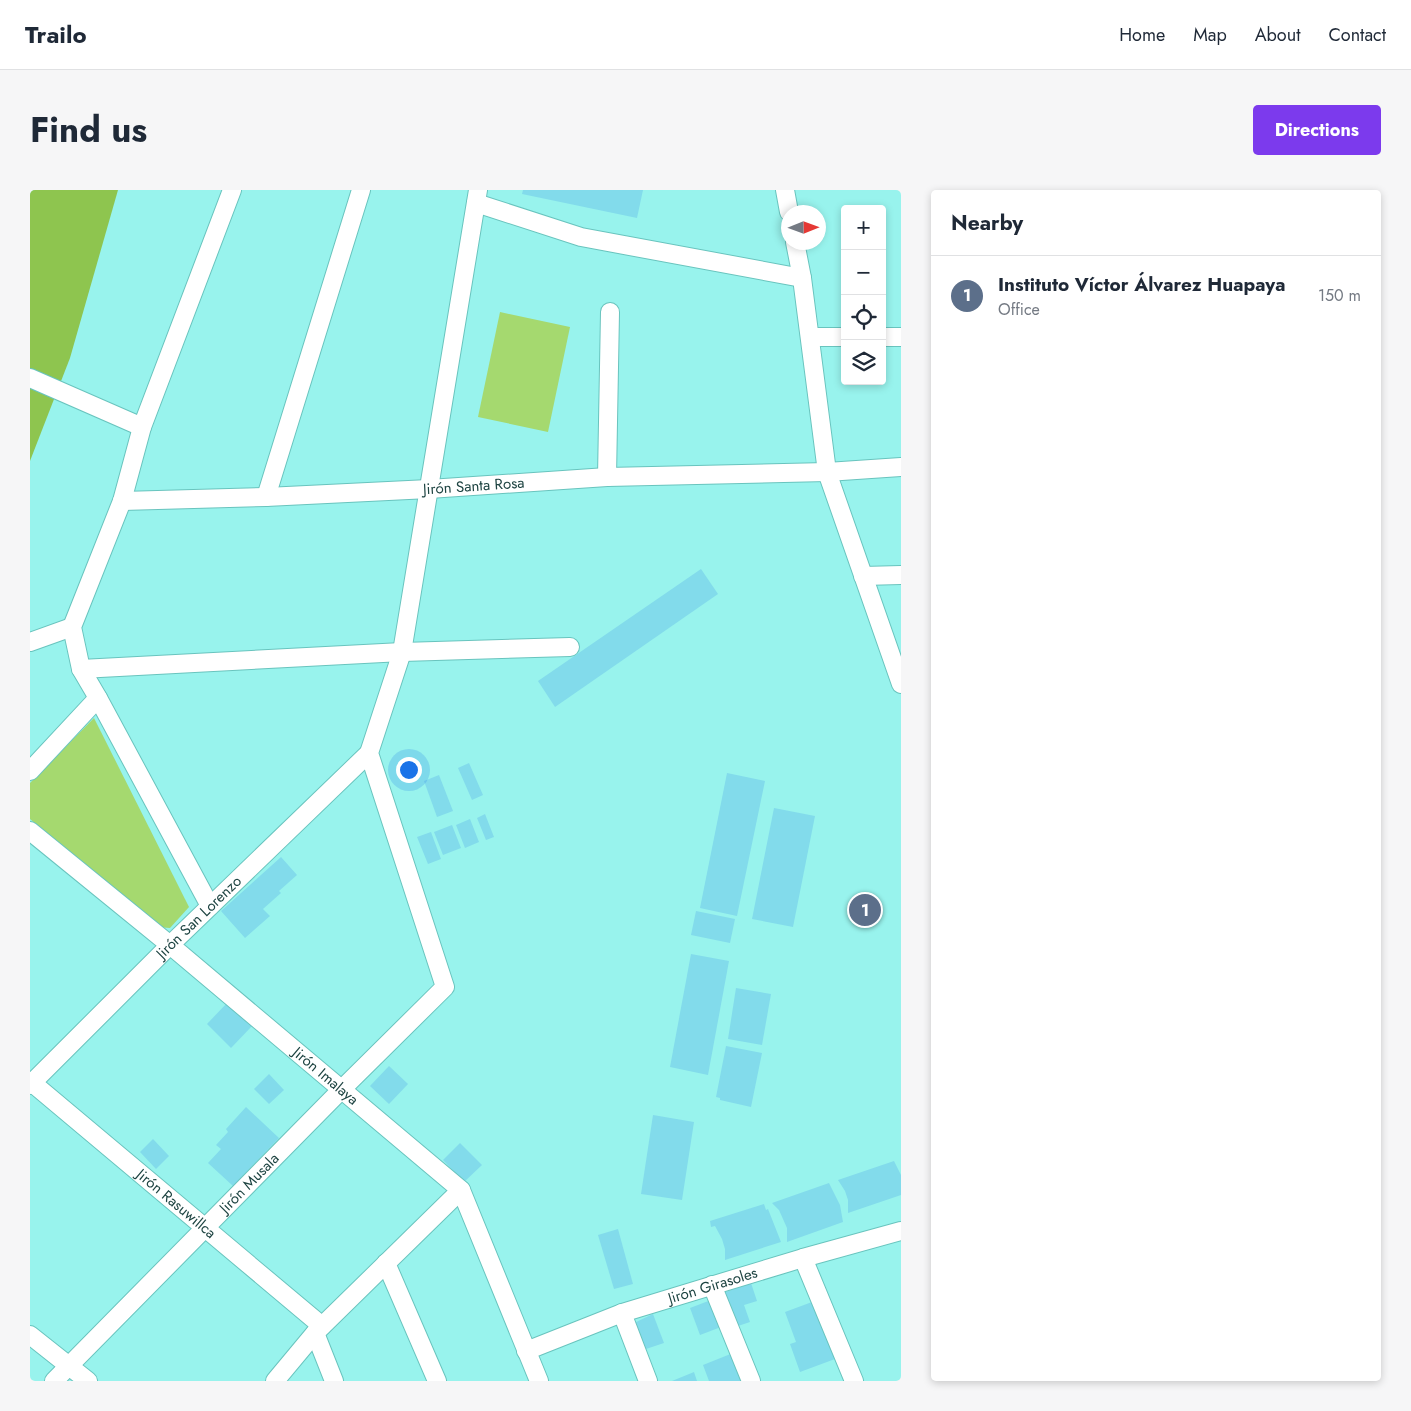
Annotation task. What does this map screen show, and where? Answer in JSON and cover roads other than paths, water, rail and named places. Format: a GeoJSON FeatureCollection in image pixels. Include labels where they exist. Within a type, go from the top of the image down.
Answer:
{"type":"FeatureCollection","features":[{"type":"Feature","properties":{"kind":"street"},"geometry":{"type":"LineString","coordinates":[[210,906],[81,669],[72,627],[122,501],[142,427],[232,190]]}},
{"type":"Feature","properties":{"kind":"street"},"geometry":{"type":"LineString","coordinates":[[266,497],[361,190]]}},
{"type":"Feature","properties":{"kind":"street"},"geometry":{"type":"LineString","coordinates":[[785,190],[788,205]]}},
{"type":"Feature","properties":{"kind":"street"},"geometry":{"type":"LineString","coordinates":[[370,752],[402,652],[477,197],[581,238],[802,278]]}},
{"type":"Feature","properties":{"kind":"street"},"geometry":{"type":"LineString","coordinates":[[797,250],[810,336],[827,472],[901,684]]}},
{"type":"Feature","properties":{"kind":"street"},"geometry":{"type":"LineString","coordinates":[[607,476],[610,312]]}},
{"type":"Feature","properties":{"kind":"street"},"geometry":{"type":"LineString","coordinates":[[810,336],[841,337]]}},
{"type":"Feature","properties":{"kind":"street"},"geometry":{"type":"LineString","coordinates":[[886,337],[901,337]]}},
{"type":"Feature","properties":{"kind":"street"},"geometry":{"type":"LineString","coordinates":[[30,378],[142,427]]}},
{"type":"Feature","properties":{"kind":"street","name":"Jirón Santa Rosa"},"geometry":{"type":"LineString","coordinates":[[122,501],[266,497],[430,489],[607,476],[827,472],[901,467]]}},
{"type":"Feature","properties":{"kind":"street"},"geometry":{"type":"LineString","coordinates":[[862,576],[901,575]]}},
{"type":"Feature","properties":{"kind":"street"},"geometry":{"type":"LineString","coordinates":[[30,642],[72,627]]}},
{"type":"Feature","properties":{"kind":"street"},"geometry":{"type":"LineString","coordinates":[[81,669],[402,652],[570,647]]}},
{"type":"Feature","properties":{"kind":"street"},"geometry":{"type":"LineString","coordinates":[[30,771],[98,698]]}},
{"type":"Feature","properties":{"kind":"street","name":"Jirón San Lorenzo"},"geometry":{"type":"LineString","coordinates":[[31,1083],[170,945],[370,752]]}},
{"type":"Feature","properties":{"kind":"street","name":"Jirón Musala"},"geometry":{"type":"LineString","coordinates":[[54,1381],[445,987],[370,752]]}},
{"type":"Feature","properties":{"kind":"street","name":"Jirón Imalaya"},"geometry":{"type":"LineString","coordinates":[[30,832],[170,945],[460,1190],[539,1381]]}},
{"type":"Feature","properties":{"kind":"street","name":"Jirón Rasuwillca"},"geometry":{"type":"LineString","coordinates":[[31,1083],[206,1229],[318,1330]]}},
{"type":"Feature","properties":{"kind":"street"},"geometry":{"type":"LineString","coordinates":[[275,1381],[318,1330],[460,1190]]}},
{"type":"Feature","properties":{"kind":"street","name":"Jirón Girasoles"},"geometry":{"type":"LineString","coordinates":[[526,1351],[622,1314],[712,1285],[901,1231]]}},
{"type":"Feature","properties":{"kind":"street"},"geometry":{"type":"LineString","coordinates":[[803,1258],[854,1381]]}},
{"type":"Feature","properties":{"kind":"street"},"geometry":{"type":"LineString","coordinates":[[386,1263],[437,1381]]}},
{"type":"Feature","properties":{"kind":"street"},"geometry":{"type":"LineString","coordinates":[[712,1285],[751,1381]]}},
{"type":"Feature","properties":{"kind":"street"},"geometry":{"type":"LineString","coordinates":[[622,1314],[648,1381]]}},
{"type":"Feature","properties":{"kind":"street"},"geometry":{"type":"LineString","coordinates":[[318,1330],[334,1381]]}},
{"type":"Feature","properties":{"kind":"street"},"geometry":{"type":"LineString","coordinates":[[30,1335],[88,1381]]}},
{"type":"Feature","properties":{"kind":"place","name":"Instituto Víctor Álvarez Huapaya"},"geometry":{"type":"Point","coordinates":[865,910]}}]}
